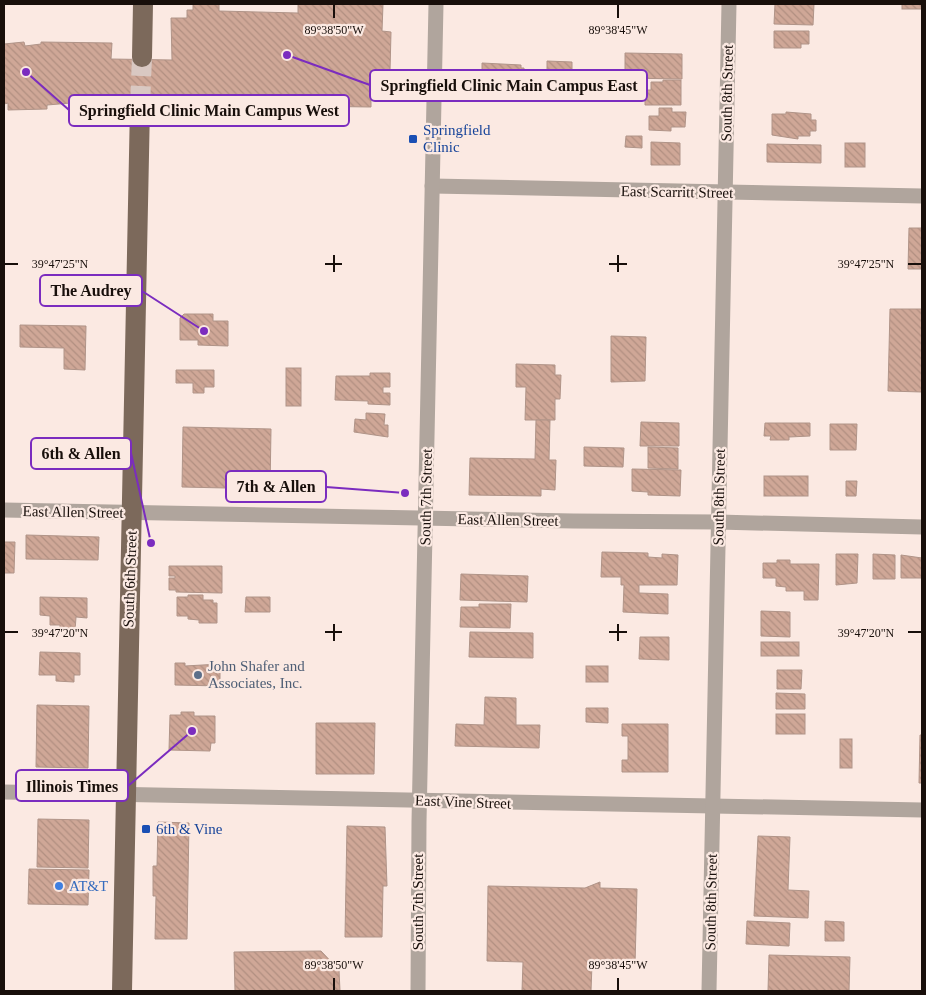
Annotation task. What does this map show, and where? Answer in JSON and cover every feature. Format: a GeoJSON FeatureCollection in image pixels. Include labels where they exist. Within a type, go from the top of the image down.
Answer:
{"type":"FeatureCollection","features":[{"type":"Feature","properties":{"kind":"main road"},"geometry":{"type":"LineString","coordinates":[[142,57],[143,4]]}},
{"type":"Feature","properties":{"kind":"main road","name":"South 6th Street"},"geometry":{"type":"LineString","coordinates":[[122,991],[140,106]]}},
{"type":"Feature","properties":{"kind":"street","name":"South 7th Street"},"geometry":{"type":"LineString","coordinates":[[418,991],[419,801],[436,4]]}},
{"type":"Feature","properties":{"kind":"street","name":"South 8th Street"},"geometry":{"type":"LineString","coordinates":[[709,991],[729,4]]}},
{"type":"Feature","properties":{"kind":"street","name":"East Scarritt Street"},"geometry":{"type":"LineString","coordinates":[[432,186],[922,196]]}},
{"type":"Feature","properties":{"kind":"street","name":"East Allen Street"},"geometry":{"type":"LineString","coordinates":[[4,510],[718,522],[922,528]]}},
{"type":"Feature","properties":{"kind":"street","name":"East Vine Street"},"geometry":{"type":"LineString","coordinates":[[4,792],[922,810]]}},
{"type":"Feature","properties":{"kind":"building"},"geometry":{"type":"Polygon","coordinates":[[[193,4],[219,4],[219,11],[298,13],[298,4],[383,4],[382,31],[391,32],[390,71],[385,72],[384,83],[371,84],[371,107],[298,106],[294,100],[290,100],[287,106],[95,103],[95,101],[47,105],[47,109],[8,110],[8,103],[4,104],[4,44],[24,42],[25,46],[41,44],[41,42],[112,43],[111,59],[172,60],[171,18],[187,18],[187,10],[193,10],[193,4]]]}},
{"type":"Feature","properties":{"kind":"building"},"geometry":{"type":"Polygon","coordinates":[[[775,4],[814,4],[813,25],[774,24],[775,4]]]}},
{"type":"Feature","properties":{"kind":"building"},"geometry":{"type":"Polygon","coordinates":[[[902,4],[922,4],[922,9],[902,9],[902,4]]]}},
{"type":"Feature","properties":{"kind":"building"},"geometry":{"type":"Polygon","coordinates":[[[774,31],[809,31],[809,44],[801,44],[801,48],[774,48],[774,31]]]}},
{"type":"Feature","properties":{"kind":"building"},"geometry":{"type":"Polygon","coordinates":[[[625,53],[682,54],[682,79],[625,78],[625,53]]]}},
{"type":"Feature","properties":{"kind":"building"},"geometry":{"type":"Polygon","coordinates":[[[547,61],[572,62],[572,86],[547,86],[547,61]]]}},
{"type":"Feature","properties":{"kind":"building"},"geometry":{"type":"Polygon","coordinates":[[[482,63],[521,65],[521,68],[524,68],[524,79],[521,79],[521,87],[482,87],[482,63]]]}},
{"type":"Feature","properties":{"kind":"building"},"geometry":{"type":"Polygon","coordinates":[[[663,80],[681,80],[681,105],[645,105],[645,90],[651,90],[651,82],[663,82],[663,80]]]}},
{"type":"Feature","properties":{"kind":"building"},"geometry":{"type":"Polygon","coordinates":[[[659,108],[672,108],[672,112],[686,112],[685,127],[671,127],[671,131],[649,130],[649,116],[659,116],[659,108]]]}},
{"type":"Feature","properties":{"kind":"building"},"geometry":{"type":"Polygon","coordinates":[[[786,112],[811,114],[811,120],[816,120],[816,131],[810,131],[810,136],[798,136],[798,139],[772,135],[772,114],[786,114],[786,112]]]}},
{"type":"Feature","properties":{"kind":"building"},"geometry":{"type":"Polygon","coordinates":[[[626,136],[642,136],[642,148],[625,147],[626,136]]]}},
{"type":"Feature","properties":{"kind":"building"},"geometry":{"type":"Polygon","coordinates":[[[651,142],[680,143],[680,165],[651,165],[651,142]]]}},
{"type":"Feature","properties":{"kind":"building"},"geometry":{"type":"Polygon","coordinates":[[[845,143],[865,143],[865,167],[845,167],[845,143]]]}},
{"type":"Feature","properties":{"kind":"building"},"geometry":{"type":"Polygon","coordinates":[[[767,144],[821,145],[821,163],[767,162],[767,144]]]}},
{"type":"Feature","properties":{"kind":"building"},"geometry":{"type":"Polygon","coordinates":[[[909,228],[922,228],[922,269],[908,269],[909,228]]]}},
{"type":"Feature","properties":{"kind":"building"},"geometry":{"type":"Polygon","coordinates":[[[890,309],[922,309],[922,392],[888,391],[890,309]]]}},
{"type":"Feature","properties":{"kind":"building"},"geometry":{"type":"Polygon","coordinates":[[[184,314],[213,314],[213,321],[228,321],[228,346],[198,345],[198,340],[180,340],[180,318],[184,314]]]}},
{"type":"Feature","properties":{"kind":"building"},"geometry":{"type":"Polygon","coordinates":[[[20,325],[86,326],[85,370],[64,369],[64,348],[20,347],[20,325]]]}},
{"type":"Feature","properties":{"kind":"building"},"geometry":{"type":"Polygon","coordinates":[[[611,336],[646,337],[645,381],[611,382],[611,336]]]}},
{"type":"Feature","properties":{"kind":"building"},"geometry":{"type":"Polygon","coordinates":[[[516,364],[555,365],[555,375],[561,375],[560,399],[555,399],[555,420],[525,420],[526,387],[516,387],[516,364]]]}},
{"type":"Feature","properties":{"kind":"building"},"geometry":{"type":"Polygon","coordinates":[[[286,368],[301,368],[301,406],[286,406],[286,368]]]}},
{"type":"Feature","properties":{"kind":"building"},"geometry":{"type":"Polygon","coordinates":[[[176,370],[214,370],[214,387],[204,387],[204,393],[193,393],[193,383],[176,383],[176,370]]]}},
{"type":"Feature","properties":{"kind":"building"},"geometry":{"type":"Polygon","coordinates":[[[370,373],[390,373],[390,387],[383,387],[383,393],[390,393],[390,405],[368,404],[368,401],[335,400],[336,376],[370,376],[370,373]]]}},
{"type":"Feature","properties":{"kind":"building"},"geometry":{"type":"Polygon","coordinates":[[[366,413],[385,414],[384,425],[388,425],[388,437],[354,432],[355,419],[366,420],[366,413]]]}},
{"type":"Feature","properties":{"kind":"building"},"geometry":{"type":"Polygon","coordinates":[[[536,420],[550,420],[549,460],[556,460],[555,490],[541,489],[541,496],[469,495],[470,458],[535,459],[536,420]]]}},
{"type":"Feature","properties":{"kind":"building"},"geometry":{"type":"Polygon","coordinates":[[[641,422],[679,423],[679,446],[640,446],[641,422]]]}},
{"type":"Feature","properties":{"kind":"building"},"geometry":{"type":"Polygon","coordinates":[[[765,423],[810,423],[810,436],[789,437],[789,440],[770,440],[771,436],[764,436],[765,423]]]}},
{"type":"Feature","properties":{"kind":"building"},"geometry":{"type":"Polygon","coordinates":[[[830,424],[857,424],[856,450],[830,450],[830,424]]]}},
{"type":"Feature","properties":{"kind":"building"},"geometry":{"type":"Polygon","coordinates":[[[183,427],[271,429],[270,489],[182,487],[183,427]]]}},
{"type":"Feature","properties":{"kind":"building"},"geometry":{"type":"Polygon","coordinates":[[[584,447],[624,448],[623,467],[584,466],[584,447]]]}},
{"type":"Feature","properties":{"kind":"building"},"geometry":{"type":"Polygon","coordinates":[[[648,447],[678,448],[678,469],[648,468],[648,447]]]}},
{"type":"Feature","properties":{"kind":"building"},"geometry":{"type":"Polygon","coordinates":[[[632,469],[681,470],[680,496],[648,495],[648,492],[632,491],[632,469]]]}},
{"type":"Feature","properties":{"kind":"building"},"geometry":{"type":"Polygon","coordinates":[[[764,476],[808,476],[808,496],[764,496],[764,476]]]}},
{"type":"Feature","properties":{"kind":"building"},"geometry":{"type":"Polygon","coordinates":[[[846,481],[857,481],[856,496],[846,496],[846,481]]]}},
{"type":"Feature","properties":{"kind":"building"},"geometry":{"type":"Polygon","coordinates":[[[26,535],[99,537],[98,560],[26,559],[26,535]]]}},
{"type":"Feature","properties":{"kind":"building"},"geometry":{"type":"Polygon","coordinates":[[[4,542],[15,542],[14,573],[4,573],[4,542]]]}},
{"type":"Feature","properties":{"kind":"building"},"geometry":{"type":"Polygon","coordinates":[[[602,552],[648,553],[648,557],[662,558],[662,554],[678,555],[677,585],[639,585],[639,593],[668,594],[668,614],[623,612],[624,585],[621,585],[621,577],[601,577],[602,552]]]}},
{"type":"Feature","properties":{"kind":"building"},"geometry":{"type":"Polygon","coordinates":[[[836,554],[858,554],[857,583],[836,585],[836,554]]]}},
{"type":"Feature","properties":{"kind":"building"},"geometry":{"type":"Polygon","coordinates":[[[873,554],[895,555],[895,579],[873,579],[873,554]]]}},
{"type":"Feature","properties":{"kind":"building"},"geometry":{"type":"Polygon","coordinates":[[[901,555],[922,558],[922,578],[901,578],[901,555]]]}},
{"type":"Feature","properties":{"kind":"building"},"geometry":{"type":"Polygon","coordinates":[[[777,560],[790,560],[790,564],[819,564],[818,600],[804,600],[804,591],[786,591],[786,587],[776,586],[776,578],[763,578],[763,563],[777,563],[777,560]]]}},
{"type":"Feature","properties":{"kind":"building"},"geometry":{"type":"Polygon","coordinates":[[[169,566],[222,566],[222,593],[176,592],[176,590],[169,590],[169,578],[175,578],[175,576],[169,576],[169,566]]]}},
{"type":"Feature","properties":{"kind":"building"},"geometry":{"type":"Polygon","coordinates":[[[461,574],[528,576],[527,602],[460,600],[461,574]]]}},
{"type":"Feature","properties":{"kind":"building"},"geometry":{"type":"Polygon","coordinates":[[[188,595],[203,595],[203,600],[213,600],[213,603],[217,603],[217,623],[199,623],[199,620],[188,619],[188,616],[177,616],[177,597],[188,597],[188,595]]]}},
{"type":"Feature","properties":{"kind":"building"},"geometry":{"type":"Polygon","coordinates":[[[40,597],[87,598],[87,618],[76,617],[75,631],[60,631],[60,625],[50,625],[50,616],[40,615],[40,597]]]}},
{"type":"Feature","properties":{"kind":"building"},"geometry":{"type":"Polygon","coordinates":[[[246,597],[270,597],[270,612],[245,612],[246,597]]]}},
{"type":"Feature","properties":{"kind":"building"},"geometry":{"type":"Polygon","coordinates":[[[479,604],[511,604],[510,628],[460,627],[461,607],[479,607],[479,604]]]}},
{"type":"Feature","properties":{"kind":"building"},"geometry":{"type":"Polygon","coordinates":[[[761,611],[790,612],[790,637],[761,636],[761,611]]]}},
{"type":"Feature","properties":{"kind":"building"},"geometry":{"type":"Polygon","coordinates":[[[470,632],[533,633],[533,658],[469,657],[470,632]]]}},
{"type":"Feature","properties":{"kind":"building"},"geometry":{"type":"Polygon","coordinates":[[[640,637],[669,637],[669,660],[639,659],[640,637]]]}},
{"type":"Feature","properties":{"kind":"building"},"geometry":{"type":"Polygon","coordinates":[[[761,642],[799,642],[799,656],[761,656],[761,642]]]}},
{"type":"Feature","properties":{"kind":"building"},"geometry":{"type":"Polygon","coordinates":[[[40,652],[80,653],[80,675],[74,675],[74,682],[56,681],[56,675],[39,675],[40,652]]]}},
{"type":"Feature","properties":{"kind":"building"},"geometry":{"type":"Polygon","coordinates":[[[175,663],[185,663],[185,666],[220,664],[220,686],[175,685],[175,663]]]}},
{"type":"Feature","properties":{"kind":"building"},"geometry":{"type":"Polygon","coordinates":[[[586,666],[608,666],[608,682],[586,682],[586,666]]]}},
{"type":"Feature","properties":{"kind":"building"},"geometry":{"type":"Polygon","coordinates":[[[777,670],[802,670],[801,689],[777,689],[777,670]]]}},
{"type":"Feature","properties":{"kind":"building"},"geometry":{"type":"Polygon","coordinates":[[[776,693],[805,694],[805,709],[776,709],[776,693]]]}},
{"type":"Feature","properties":{"kind":"building"},"geometry":{"type":"Polygon","coordinates":[[[485,697],[516,698],[516,725],[540,725],[539,748],[455,746],[456,724],[484,725],[485,697]]]}},
{"type":"Feature","properties":{"kind":"building"},"geometry":{"type":"Polygon","coordinates":[[[37,705],[89,706],[88,768],[36,767],[37,705]]]}},
{"type":"Feature","properties":{"kind":"building"},"geometry":{"type":"Polygon","coordinates":[[[586,708],[608,708],[608,723],[586,722],[586,708]]]}},
{"type":"Feature","properties":{"kind":"building"},"geometry":{"type":"Polygon","coordinates":[[[181,712],[194,712],[194,716],[215,716],[215,743],[211,743],[210,751],[169,750],[170,715],[181,715],[181,712]]]}},
{"type":"Feature","properties":{"kind":"building"},"geometry":{"type":"Polygon","coordinates":[[[776,714],[805,714],[805,734],[776,734],[776,714]]]}},
{"type":"Feature","properties":{"kind":"building"},"geometry":{"type":"Polygon","coordinates":[[[316,723],[375,723],[374,774],[316,774],[316,723]]]}},
{"type":"Feature","properties":{"kind":"building"},"geometry":{"type":"Polygon","coordinates":[[[622,724],[668,724],[668,772],[622,772],[622,760],[628,760],[628,736],[622,736],[622,724]]]}},
{"type":"Feature","properties":{"kind":"building"},"geometry":{"type":"Polygon","coordinates":[[[920,735],[922,735],[922,783],[919,783],[920,735]]]}},
{"type":"Feature","properties":{"kind":"building"},"geometry":{"type":"Polygon","coordinates":[[[840,739],[852,739],[852,768],[840,768],[840,739]]]}},
{"type":"Feature","properties":{"kind":"building"},"geometry":{"type":"Polygon","coordinates":[[[38,819],[89,820],[88,868],[37,867],[38,819]]]}},
{"type":"Feature","properties":{"kind":"building"},"geometry":{"type":"Polygon","coordinates":[[[158,822],[189,823],[187,939],[155,939],[156,896],[153,896],[153,866],[157,866],[158,822]]]}},
{"type":"Feature","properties":{"kind":"building"},"geometry":{"type":"Polygon","coordinates":[[[347,826],[385,827],[387,886],[383,886],[382,937],[345,937],[347,826]]]}},
{"type":"Feature","properties":{"kind":"building"},"geometry":{"type":"Polygon","coordinates":[[[758,836],[790,837],[788,890],[809,891],[808,918],[754,916],[758,836]]]}},
{"type":"Feature","properties":{"kind":"building"},"geometry":{"type":"Polygon","coordinates":[[[29,869],[89,870],[88,905],[28,904],[29,869]]]}},
{"type":"Feature","properties":{"kind":"building"},"geometry":{"type":"Polygon","coordinates":[[[600,882],[600,888],[637,889],[635,965],[592,964],[591,991],[522,991],[523,962],[487,961],[488,886],[585,888],[600,882]]]}},
{"type":"Feature","properties":{"kind":"building"},"geometry":{"type":"Polygon","coordinates":[[[747,921],[790,923],[789,946],[746,944],[747,921]]]}},
{"type":"Feature","properties":{"kind":"building"},"geometry":{"type":"Polygon","coordinates":[[[825,921],[844,922],[844,941],[825,941],[825,921]]]}},
{"type":"Feature","properties":{"kind":"building"},"geometry":{"type":"Polygon","coordinates":[[[321,951],[339,970],[340,991],[235,991],[234,952],[321,951]]]}},
{"type":"Feature","properties":{"kind":"building"},"geometry":{"type":"Polygon","coordinates":[[[769,955],[850,957],[849,991],[768,991],[769,955]]]}},
{"type":"Feature","properties":{"kind":"tunnel"},"geometry":{"type":"LineString","coordinates":[[140,106],[142,57]]}},
{"type":"Feature","properties":{"kind":"place","name":"Springfield Clinic Main Campus East"},"geometry":{"type":"Point","coordinates":[287,55]}},
{"type":"Feature","properties":{"kind":"place","name":"Springfield Clinic Main Campus West"},"geometry":{"type":"Point","coordinates":[26,72]}},
{"type":"Feature","properties":{"kind":"place","name":"Springfield Clinic"},"geometry":{"type":"Point","coordinates":[413,139]}},
{"type":"Feature","properties":{"kind":"place","name":"The Audrey"},"geometry":{"type":"Point","coordinates":[204,331]}},
{"type":"Feature","properties":{"kind":"place","name":"7th & Allen"},"geometry":{"type":"Point","coordinates":[405,493]}},
{"type":"Feature","properties":{"kind":"place","name":"6th & Allen"},"geometry":{"type":"Point","coordinates":[151,543]}},
{"type":"Feature","properties":{"kind":"place","name":"John Shafer and Associates, Inc."},"geometry":{"type":"Point","coordinates":[198,675]}},
{"type":"Feature","properties":{"kind":"place","name":"Illinois Times"},"geometry":{"type":"Point","coordinates":[192,731]}},
{"type":"Feature","properties":{"kind":"place","name":"6th & Vine"},"geometry":{"type":"Point","coordinates":[146,829]}},
{"type":"Feature","properties":{"kind":"place","name":"AT&T"},"geometry":{"type":"Point","coordinates":[59,886]}}]}
